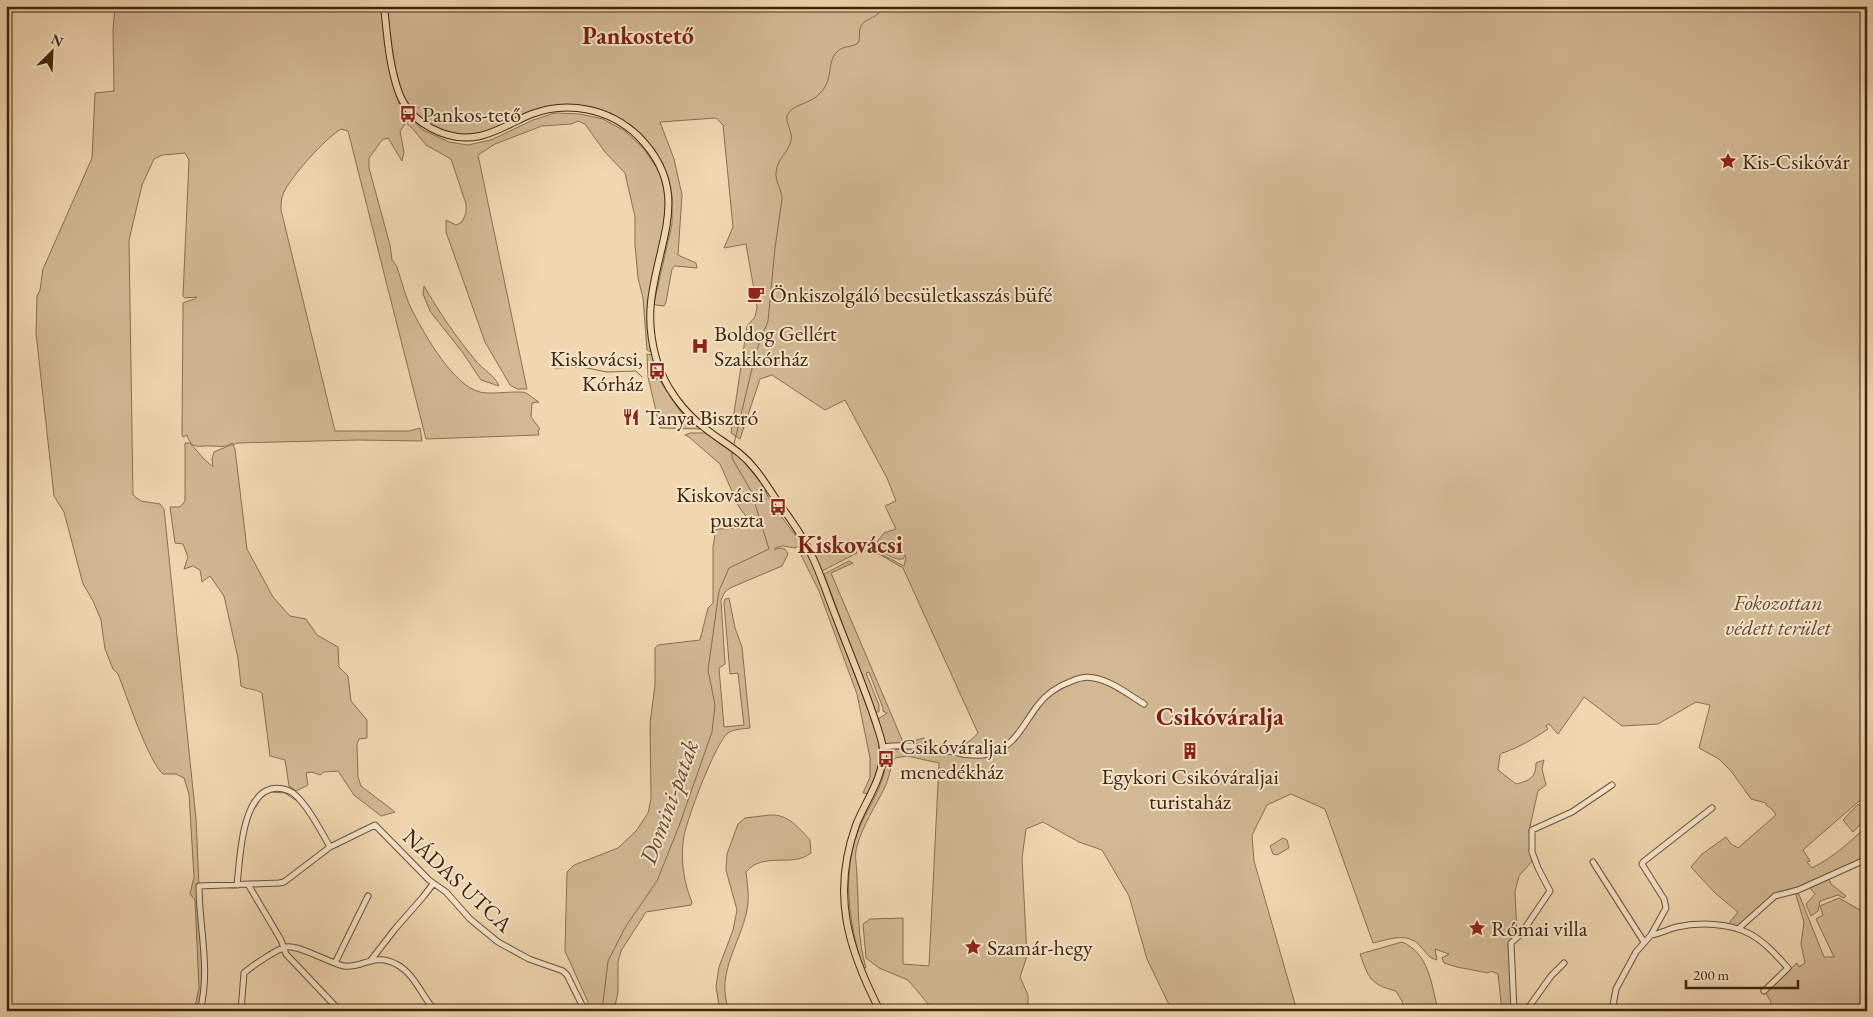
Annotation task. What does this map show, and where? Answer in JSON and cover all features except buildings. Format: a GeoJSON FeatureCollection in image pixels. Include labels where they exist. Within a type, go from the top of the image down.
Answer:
{"type":"FeatureCollection","features":[{"type":"Feature","properties":{"kind":"main road"},"geometry":{"type":"LineString","coordinates":[[384,6],[394,75],[399,93],[411,113],[427,126],[445,133],[472,138],[490,133],[544,111],[569,107],[587,109],[604,114],[627,127],[640,138],[657,159],[666,182],[668,209],[666,233],[650,308],[656,360],[669,388],[685,410],[706,430],[738,452],[754,468],[805,543],[812,555],[874,716],[883,747],[881,769],[852,839],[844,882],[846,917],[853,952],[862,976],[880,1011]]}},
{"type":"Feature","properties":{"kind":"street"},"geometry":{"type":"LineString","coordinates":[[883,747],[907,745],[975,755],[991,754],[1016,738],[1037,706],[1050,692],[1062,684],[1083,677],[1094,678],[1109,684],[1144,704]]}},
{"type":"Feature","properties":{"kind":"street"},"geometry":{"type":"LineString","coordinates":[[1514,1011],[1511,943],[1521,934],[1550,891],[1532,852],[1532,830],[1572,812],[1612,785]]}},
{"type":"Feature","properties":{"kind":"street"},"geometry":{"type":"LineString","coordinates":[[200,1011],[204,996],[205,973],[200,886],[249,886],[284,882],[330,846],[303,804],[292,792],[276,788],[268,790],[254,802],[242,844],[237,885]]}},
{"type":"Feature","properties":{"kind":"street"},"geometry":{"type":"LineString","coordinates":[[1612,1011],[1616,989],[1636,952],[1651,934],[1666,908],[1664,898],[1642,864],[1712,808]]}},
{"type":"Feature","properties":{"kind":"street","name":"NÁDAS UTCA"},"geometry":{"type":"LineString","coordinates":[[330,846],[376,825],[433,884],[446,892],[470,919],[498,942],[529,959],[564,971],[585,1011]]}},
{"type":"Feature","properties":{"kind":"street"},"geometry":{"type":"LineString","coordinates":[[1738,929],[1775,896],[1798,890],[1867,859]]}},
{"type":"Feature","properties":{"kind":"street"},"geometry":{"type":"LineString","coordinates":[[1594,862],[1644,942]]}},
{"type":"Feature","properties":{"kind":"street"},"geometry":{"type":"LineString","coordinates":[[371,960],[433,884]]}},
{"type":"Feature","properties":{"kind":"street"},"geometry":{"type":"LineString","coordinates":[[249,886],[284,947],[286,954],[340,1011]]}},
{"type":"Feature","properties":{"kind":"street"},"geometry":{"type":"LineString","coordinates":[[335,964],[368,896]]}},
{"type":"Feature","properties":{"kind":"street"},"geometry":{"type":"LineString","coordinates":[[1651,934],[1658,934],[1676,927],[1699,924],[1738,929],[1750,934],[1788,968],[1764,991]]}},
{"type":"Feature","properties":{"kind":"street"},"geometry":{"type":"LineString","coordinates":[[241,1011],[244,973],[284,947],[294,947],[335,964],[350,966],[371,960],[388,960],[402,968],[435,1011]]}},
{"type":"Feature","properties":{"kind":"street"},"geometry":{"type":"LineString","coordinates":[[1526,1011],[1551,976],[1564,963]]}},
{"type":"Feature","properties":{"kind":"green space","name":"Fokozottan védett terület"},"geometry":{"type":"Polygon","coordinates":[[[115,6],[1867,6],[1867,808],[1859,801],[1803,850],[1810,861],[1807,862],[1812,868],[1841,849],[1867,825],[1867,858],[1801,886],[1772,895],[1737,927],[1726,927],[1738,912],[1715,893],[1691,867],[1702,854],[1726,837],[1731,844],[1738,848],[1776,815],[1766,803],[1751,799],[1731,771],[1719,759],[1699,748],[1710,705],[1696,702],[1658,724],[1622,726],[1584,697],[1558,734],[1549,724],[1546,726],[1548,729],[1537,736],[1500,755],[1498,770],[1516,784],[1531,778],[1535,772],[1536,763],[1544,760],[1542,769],[1546,785],[1538,791],[1529,831],[1533,860],[1519,876],[1515,892],[1517,934],[1511,943],[1513,1011],[1502,1011],[1498,974],[1491,971],[1488,973],[1444,963],[1442,958],[1449,954],[1435,949],[1437,960],[1434,959],[1411,939],[1393,938],[1373,943],[1325,809],[1291,794],[1267,805],[1252,835],[1254,861],[1297,1011],[1228,1011],[1227,1009],[1223,1011],[1172,1011],[1147,959],[1129,896],[1102,850],[1079,842],[1043,822],[1026,829],[1022,858],[1027,956],[1020,977],[1028,995],[1028,1011],[934,1011],[908,980],[879,968],[866,958],[863,924],[870,919],[903,918],[903,964],[929,966],[939,763],[907,756],[895,758],[885,787],[860,838],[856,857],[860,934],[866,968],[863,967],[854,932],[849,896],[851,859],[861,824],[882,780],[886,752],[888,750],[903,749],[904,746],[889,747],[885,744],[878,719],[887,713],[883,711],[869,672],[866,673],[879,705],[879,712],[875,712],[824,574],[849,561],[853,563],[831,573],[903,742],[906,743],[924,738],[928,744],[949,748],[967,743],[978,733],[903,568],[879,554],[872,554],[877,552],[904,566],[905,555],[903,559],[897,559],[876,550],[861,552],[874,546],[884,533],[896,529],[885,506],[896,501],[887,478],[845,400],[825,410],[772,375],[760,379],[740,439],[731,433],[747,326],[755,317],[757,307],[746,244],[724,248],[733,227],[723,125],[716,118],[660,122],[674,159],[682,195],[678,255],[696,263],[697,268],[675,266],[672,269],[666,302],[664,306],[656,305],[654,303],[672,224],[672,196],[665,171],[657,156],[643,139],[610,117],[569,109],[538,114],[490,134],[449,135],[418,117],[403,96],[397,78],[393,83],[399,103],[406,115],[423,130],[449,142],[468,145],[491,140],[533,120],[555,113],[580,114],[603,119],[625,131],[644,149],[664,179],[667,204],[648,330],[651,352],[647,350],[643,298],[638,278],[635,245],[635,217],[625,173],[605,152],[585,124],[578,121],[571,124],[542,126],[495,144],[478,155],[527,389],[517,389],[510,385],[485,342],[446,232],[446,220],[456,225],[462,222],[466,213],[466,204],[451,159],[426,145],[406,123],[400,131],[404,152],[402,161],[388,138],[382,140],[369,158],[369,168],[390,245],[392,260],[397,267],[411,309],[442,359],[460,381],[480,392],[522,392],[539,402],[532,403],[531,417],[540,429],[538,430],[539,435],[426,439],[348,131],[341,129],[334,134],[318,148],[303,166],[284,193],[281,210],[335,431],[409,431],[420,428],[422,441],[358,440],[237,443],[233,445],[247,549],[273,597],[290,616],[306,619],[317,635],[338,647],[339,667],[348,676],[351,701],[367,720],[367,738],[359,739],[357,744],[358,777],[361,786],[395,812],[381,816],[354,795],[338,771],[324,772],[320,775],[312,772],[306,773],[308,785],[296,791],[289,786],[285,760],[270,756],[262,693],[241,686],[238,658],[224,596],[210,576],[202,582],[200,570],[193,566],[184,569],[188,557],[183,544],[175,543],[170,507],[180,507],[185,501],[185,443],[190,443],[213,467],[212,459],[214,452],[233,444],[227,446],[197,446],[191,443],[187,435],[183,437],[182,435],[183,303],[197,297],[185,298],[183,296],[189,160],[185,153],[162,155],[154,159],[142,185],[129,240],[133,495],[141,501],[160,504],[164,509],[196,819],[203,976],[197,1011],[194,1011],[199,988],[195,900],[190,894],[194,877],[189,794],[184,778],[176,774],[163,774],[151,757],[118,674],[113,669],[105,649],[101,620],[83,584],[64,512],[54,496],[36,333],[37,296],[40,290],[43,269],[92,158],[95,93],[114,91],[113,31],[115,6]]]}},
{"type":"Feature","properties":{"kind":"green space"},"geometry":{"type":"Polygon","coordinates":[[[424,286],[462,343],[479,364],[495,379],[499,386],[481,380],[463,353],[430,311],[423,294],[424,286]]]}},
{"type":"Feature","properties":{"kind":"green space"},"geometry":{"type":"Polygon","coordinates":[[[647,354],[653,355],[656,379],[659,379],[685,417],[700,429],[660,428],[648,377],[647,354]]]}},
{"type":"Feature","properties":{"kind":"green space"},"geometry":{"type":"Polygon","coordinates":[[[705,433],[739,456],[762,484],[771,503],[802,544],[795,548],[783,546],[775,548],[775,550],[778,548],[785,549],[788,554],[782,566],[730,588],[725,592],[721,600],[725,664],[719,668],[724,727],[744,725],[738,673],[730,674],[724,603],[725,599],[729,598],[735,628],[742,647],[750,728],[730,732],[723,739],[701,784],[689,819],[683,842],[682,857],[685,880],[692,902],[691,905],[646,912],[621,951],[618,962],[618,992],[614,1011],[587,1011],[588,1002],[565,951],[567,872],[574,865],[618,848],[636,831],[648,813],[651,799],[650,723],[655,685],[655,648],[658,645],[700,640],[708,608],[713,603],[713,547],[716,529],[747,528],[751,523],[739,507],[720,464],[685,435],[705,433]]]}},
{"type":"Feature","properties":{"kind":"green space"},"geometry":{"type":"Polygon","coordinates":[[[850,540],[857,553],[822,571],[814,555],[841,541],[842,544],[850,540]]]}},
{"type":"Feature","properties":{"kind":"green space"},"geometry":{"type":"Polygon","coordinates":[[[804,549],[808,552],[878,736],[879,759],[869,794],[863,793],[870,777],[870,758],[857,694],[819,591],[799,551],[804,549]]]}},
{"type":"Feature","properties":{"kind":"green space"},"geometry":{"type":"Polygon","coordinates":[[[1858,804],[1867,813],[1867,817],[1853,832],[1843,820],[1858,804]]]}},
{"type":"Feature","properties":{"kind":"green space"},"geometry":{"type":"Polygon","coordinates":[[[770,815],[787,819],[797,826],[810,840],[811,853],[796,859],[761,862],[746,872],[748,903],[741,930],[727,969],[725,982],[725,996],[729,1011],[720,1011],[716,987],[719,967],[733,930],[737,910],[726,870],[727,854],[738,824],[745,818],[770,815]]]}},
{"type":"Feature","properties":{"kind":"green space"},"geometry":{"type":"Polygon","coordinates":[[[1283,838],[1287,840],[1289,848],[1277,855],[1273,854],[1270,846],[1283,838]]]}},
{"type":"Feature","properties":{"kind":"green space"},"geometry":{"type":"Polygon","coordinates":[[[1829,879],[1831,884],[1846,896],[1844,898],[1838,895],[1820,901],[1818,911],[1811,916],[1806,904],[1815,894],[1810,888],[1829,879]]]}},
{"type":"Feature","properties":{"kind":"green space"},"geometry":{"type":"Polygon","coordinates":[[[1795,892],[1800,897],[1824,957],[1834,957],[1816,919],[1823,915],[1820,906],[1839,898],[1867,914],[1867,1009],[1864,1011],[1767,1011],[1771,1002],[1765,992],[1797,963],[1799,967],[1805,963],[1801,944],[1804,922],[1795,892]]]}},
{"type":"Feature","properties":{"kind":"green space"},"geometry":{"type":"Polygon","coordinates":[[[1402,942],[1411,947],[1424,962],[1431,981],[1438,1011],[1397,1011],[1403,1003],[1396,991],[1375,983],[1368,974],[1360,954],[1402,942]]]}},
{"type":"Feature","properties":{"kind":"waterway"},"geometry":{"type":"LineString","coordinates":[[734,444],[756,352],[768,321],[782,199],[776,172],[778,163],[790,144],[791,137],[787,116],[792,109],[812,100],[822,91],[828,79],[833,57],[842,48],[858,43],[863,23],[878,14],[883,6]]}},
{"type":"Feature","properties":{"kind":"waterway"},"geometry":{"type":"LineString","coordinates":[[555,368],[582,367],[607,372],[636,371],[642,377]]}},
{"type":"Feature","properties":{"kind":"waterway","name":"Domini-patak"},"geometry":{"type":"LineString","coordinates":[[602,1011],[608,961],[626,926],[657,881],[679,826],[712,732],[715,705],[708,670],[719,591],[729,568],[769,549],[751,491],[732,458],[732,450]]}},
{"type":"Feature","properties":{"kind":"waterway"},"geometry":{"type":"LineString","coordinates":[[270,792],[285,793],[295,800]]}},
{"type":"Feature","properties":{"kind":"waterway"},"geometry":{"type":"LineString","coordinates":[[256,807],[259,801]]}},
{"type":"Feature","properties":{"kind":"waterway"},"geometry":{"type":"LineString","coordinates":[[1805,1011],[1811,1006],[1857,1005],[1867,1000]]}},
{"type":"Feature","properties":{"kind":"place","name":"Pankos-tető"},"geometry":{"type":"Point","coordinates":[408,114]}},
{"type":"Feature","properties":{"kind":"place","name":"Kis-Csikóvár"},"geometry":{"type":"Point","coordinates":[1728,161]}},
{"type":"Feature","properties":{"kind":"place","name":"Önkiszolgáló becsületkasszás büfé"},"geometry":{"type":"Point","coordinates":[756,294]}},
{"type":"Feature","properties":{"kind":"place","name":"Boldog Gellért Szakkórház"},"geometry":{"type":"Point","coordinates":[700,346]}},
{"type":"Feature","properties":{"kind":"place","name":"Kiskovácsi, Kórház"},"geometry":{"type":"Point","coordinates":[657,371]}},
{"type":"Feature","properties":{"kind":"place","name":"Tanya Bisztró"},"geometry":{"type":"Point","coordinates":[631,417]}},
{"type":"Feature","properties":{"kind":"place","name":"Kiskovácsi puszta"},"geometry":{"type":"Point","coordinates":[778,507]}},
{"type":"Feature","properties":{"kind":"place","name":"Egykori Csikóváraljai turistaház"},"geometry":{"type":"Point","coordinates":[1190,751]}},
{"type":"Feature","properties":{"kind":"place","name":"Csikóváraljai menedékház"},"geometry":{"type":"Point","coordinates":[886,759]}},
{"type":"Feature","properties":{"kind":"place","name":"Római villa"},"geometry":{"type":"Point","coordinates":[1477,928]}},
{"type":"Feature","properties":{"kind":"place","name":"Szamár-hegy"},"geometry":{"type":"Point","coordinates":[973,947]}},
{"type":"Feature","properties":{"kind":"district","name":"Pankostető"},"geometry":{"type":"Point","coordinates":[638,36]}},
{"type":"Feature","properties":{"kind":"district","name":"Kiskovácsi"},"geometry":{"type":"Point","coordinates":[850,545]}},
{"type":"Feature","properties":{"kind":"district","name":"Csikóváralja"},"geometry":{"type":"Point","coordinates":[1220,716]}}]}
